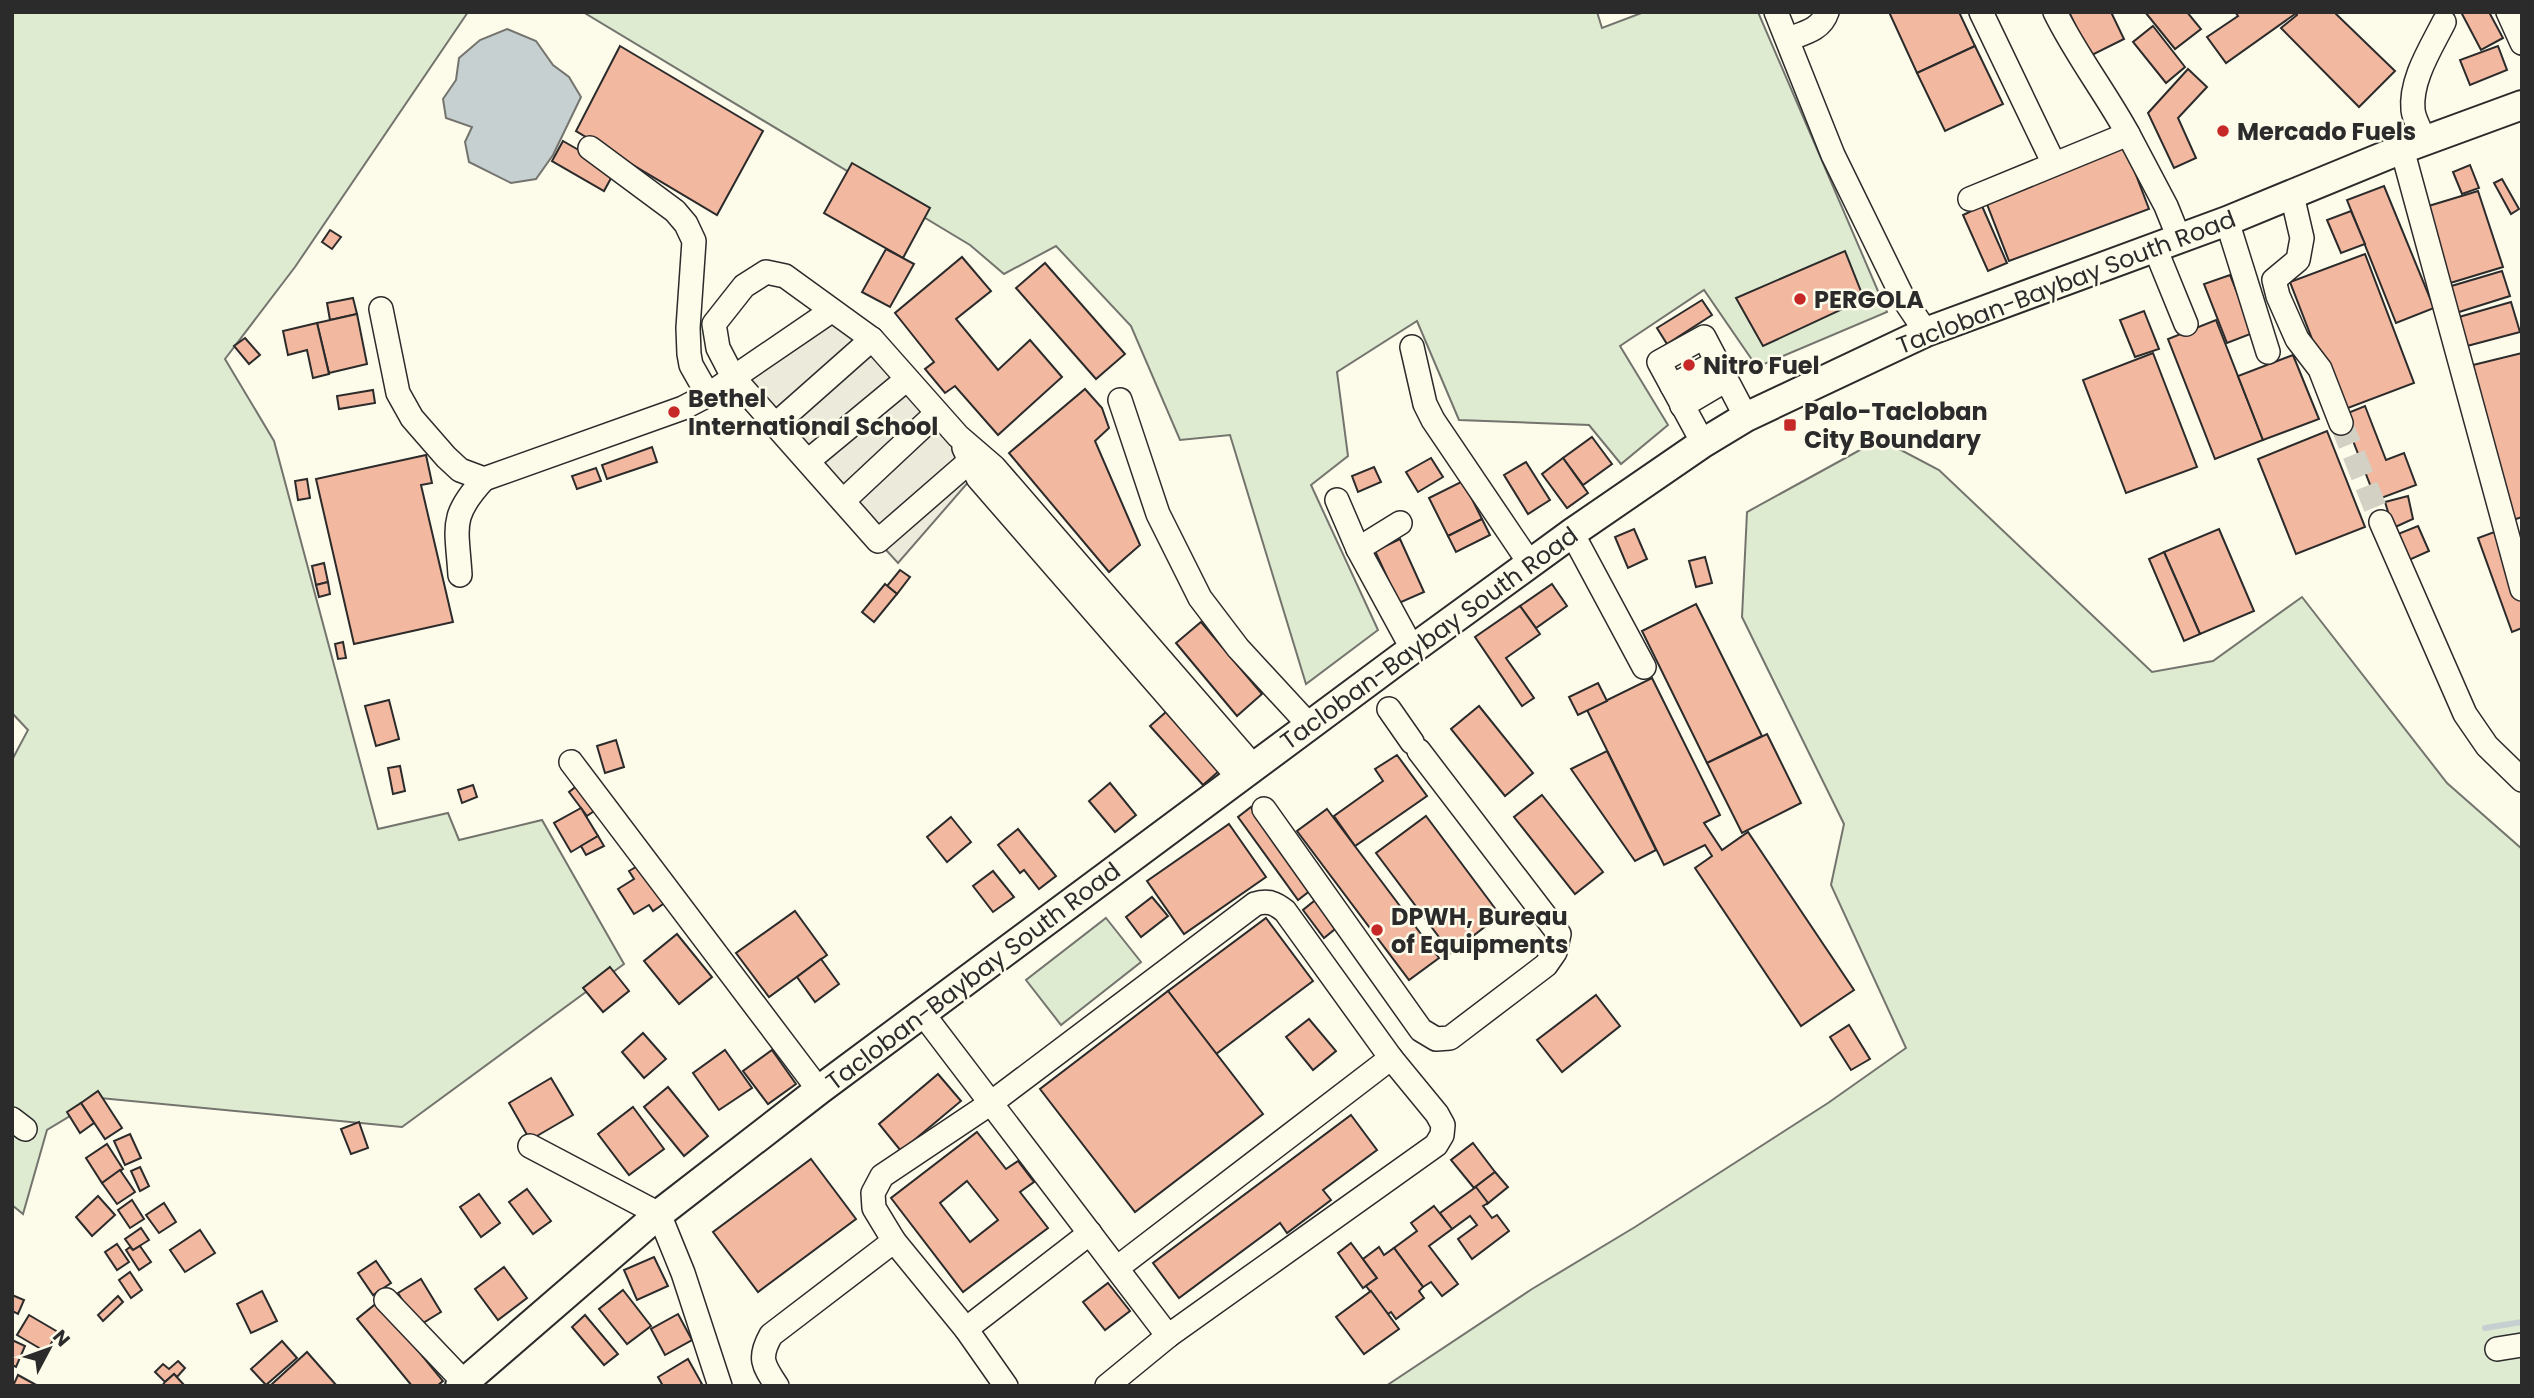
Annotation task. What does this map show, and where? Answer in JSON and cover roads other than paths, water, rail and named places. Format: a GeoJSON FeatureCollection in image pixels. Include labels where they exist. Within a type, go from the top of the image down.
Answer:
{"type":"FeatureCollection","features":[{"type":"Feature","properties":{"kind":"main road","name":"Tacloban-Baybay South Road"},"geometry":{"type":"LineString","coordinates":[[462,1384],[659,1214],[819,1090],[1310,726],[1379,697],[1413,650],[1572,533],[1746,416],[1926,332],[2227,221],[2413,145],[2522,105]]}},
{"type":"Feature","properties":{"kind":"street"},"geometry":{"type":"LineString","coordinates":[[1776,12],[1833,155],[1903,298],[1926,332]]}},
{"type":"Feature","properties":{"kind":"street"},"geometry":{"type":"LineString","coordinates":[[1788,39],[1815,29],[1823,22],[1827,12]]}},
{"type":"Feature","properties":{"kind":"street"},"geometry":{"type":"LineString","coordinates":[[1981,12],[2054,164]]}},
{"type":"Feature","properties":{"kind":"street"},"geometry":{"type":"LineString","coordinates":[[2055,12],[2071,45],[2107,97],[2166,206],[2167,243],[2186,324]]}},
{"type":"Feature","properties":{"kind":"street"},"geometry":{"type":"LineString","coordinates":[[2508,12],[2522,43]]}},
{"type":"Feature","properties":{"kind":"street"},"geometry":{"type":"LineString","coordinates":[[2444,22],[2422,67],[2413,95],[2413,145],[2522,589]]}},
{"type":"Feature","properties":{"kind":"street"},"geometry":{"type":"LineString","coordinates":[[1970,199],[2128,134]]}},
{"type":"Feature","properties":{"kind":"street"},"geometry":{"type":"LineString","coordinates":[[590,148],[675,211],[686,224],[694,241],[688,328],[689,354],[691,365],[708,395]]}},
{"type":"Feature","properties":{"kind":"street"},"geometry":{"type":"LineString","coordinates":[[2292,195],[2302,238],[2298,260],[2274,280],[2297,339],[2320,369],[2342,423]]}},
{"type":"Feature","properties":{"kind":"street"},"geometry":{"type":"LineString","coordinates":[[2227,221],[2268,352]]}},
{"type":"Feature","properties":{"kind":"street"},"geometry":{"type":"LineString","coordinates":[[974,457],[878,541],[733,377],[718,348],[713,324],[744,286],[766,272],[785,276],[872,339],[974,457],[994,467],[1247,773]]}},
{"type":"Feature","properties":{"kind":"street"},"geometry":{"type":"LineString","coordinates":[[381,309],[398,393],[412,418],[460,470],[484,480]]}},
{"type":"Feature","properties":{"kind":"street"},"geometry":{"type":"LineString","coordinates":[[460,575],[457,519],[466,498],[484,480],[683,408],[708,395],[831,311]]}},
{"type":"Feature","properties":{"kind":"street"},"geometry":{"type":"LineString","coordinates":[[1703,443],[1659,362],[1704,337],[1746,416]]}},
{"type":"Feature","properties":{"kind":"street"},"geometry":{"type":"LineString","coordinates":[[776,424],[872,339]]}},
{"type":"Feature","properties":{"kind":"street"},"geometry":{"type":"LineString","coordinates":[[1412,347],[1425,404],[1433,420],[1531,565]]}},
{"type":"Feature","properties":{"kind":"street"},"geometry":{"type":"LineString","coordinates":[[1677,396],[1721,371]]}},
{"type":"Feature","properties":{"kind":"street"},"geometry":{"type":"LineString","coordinates":[[808,461],[907,379]]}},
{"type":"Feature","properties":{"kind":"street"},"geometry":{"type":"LineString","coordinates":[[1120,400],[1158,514],[1200,598],[1238,648],[1310,726]]}},
{"type":"Feature","properties":{"kind":"street"},"geometry":{"type":"LineString","coordinates":[[843,501],[937,413]]}},
{"type":"Feature","properties":{"kind":"street"},"geometry":{"type":"LineString","coordinates":[[1337,500],[1358,549],[1413,650]]}},
{"type":"Feature","properties":{"kind":"street"},"geometry":{"type":"LineString","coordinates":[[2381,522],[2465,714],[2487,746],[2522,780]]}},
{"type":"Feature","properties":{"kind":"street"},"geometry":{"type":"LineString","coordinates":[[1358,549],[1400,523]]}},
{"type":"Feature","properties":{"kind":"street"},"geometry":{"type":"LineString","coordinates":[[1572,533],[1644,667]]}},
{"type":"Feature","properties":{"kind":"street"},"geometry":{"type":"LineString","coordinates":[[1264,809],[1421,1030],[1436,1038],[1450,1038],[1546,965],[1555,951],[1559,934],[1379,697]]}},
{"type":"Feature","properties":{"kind":"street"},"geometry":{"type":"LineString","coordinates":[[572,762],[819,1090]]}},
{"type":"Feature","properties":{"kind":"street"},"geometry":{"type":"LineString","coordinates":[[1006,1386],[965,1329],[894,1241],[874,1208],[873,1193],[882,1177],[991,1103],[1255,904],[1266,901],[1276,904],[1285,911],[1391,1058],[1437,1114],[1443,1125],[1442,1135],[1436,1145],[1168,1336],[1107,1386]]}},
{"type":"Feature","properties":{"kind":"street"},"geometry":{"type":"LineString","coordinates":[[923,1014],[1168,1336]]}},
{"type":"Feature","properties":{"kind":"street"},"geometry":{"type":"LineString","coordinates":[[1117,1268],[1391,1058]]}},
{"type":"Feature","properties":{"kind":"street"},"geometry":{"type":"LineString","coordinates":[[530,1146],[659,1214],[683,1273],[720,1386]]}},
{"type":"Feature","properties":{"kind":"street"},"geometry":{"type":"LineString","coordinates":[[965,1329],[1090,1233]]}},
{"type":"Feature","properties":{"kind":"street"},"geometry":{"type":"LineString","coordinates":[[777,1386],[765,1368],[763,1350],[772,1335],[894,1241]]}},
{"type":"Feature","properties":{"kind":"street"},"geometry":{"type":"LineString","coordinates":[[386,1300],[462,1384]]}},
{"type":"Feature","properties":{"kind":"street"},"geometry":{"type":"LineString","coordinates":[[2497,1349],[2522,1345]]}},
{"type":"Feature","properties":{"kind":"waterway"},"geometry":{"type":"LineString","coordinates":[[2485,1328],[2522,1322]]}},
{"type":"Feature","properties":{"kind":"tunnel"},"geometry":{"type":"LineString","coordinates":[[2341,423],[2381,522]]}},
{"type":"Feature","properties":{"kind":"place","name":"Mercado Fuels"},"geometry":{"type":"Point","coordinates":[2223,131]}},
{"type":"Feature","properties":{"kind":"place","name":"PERGOLA"},"geometry":{"type":"Point","coordinates":[1800,299]}},
{"type":"Feature","properties":{"kind":"place","name":"Nitro Fuel"},"geometry":{"type":"Point","coordinates":[1689,365]}},
{"type":"Feature","properties":{"kind":"place","name":"Bethel International School"},"geometry":{"type":"Point","coordinates":[674,412]}},
{"type":"Feature","properties":{"kind":"place","name":"Palo-Tacloban City Boundary"},"geometry":{"type":"Point","coordinates":[1790,425]}},
{"type":"Feature","properties":{"kind":"place","name":"DPWH, Bureau of Equipments"},"geometry":{"type":"Point","coordinates":[1377,930]}}]}
